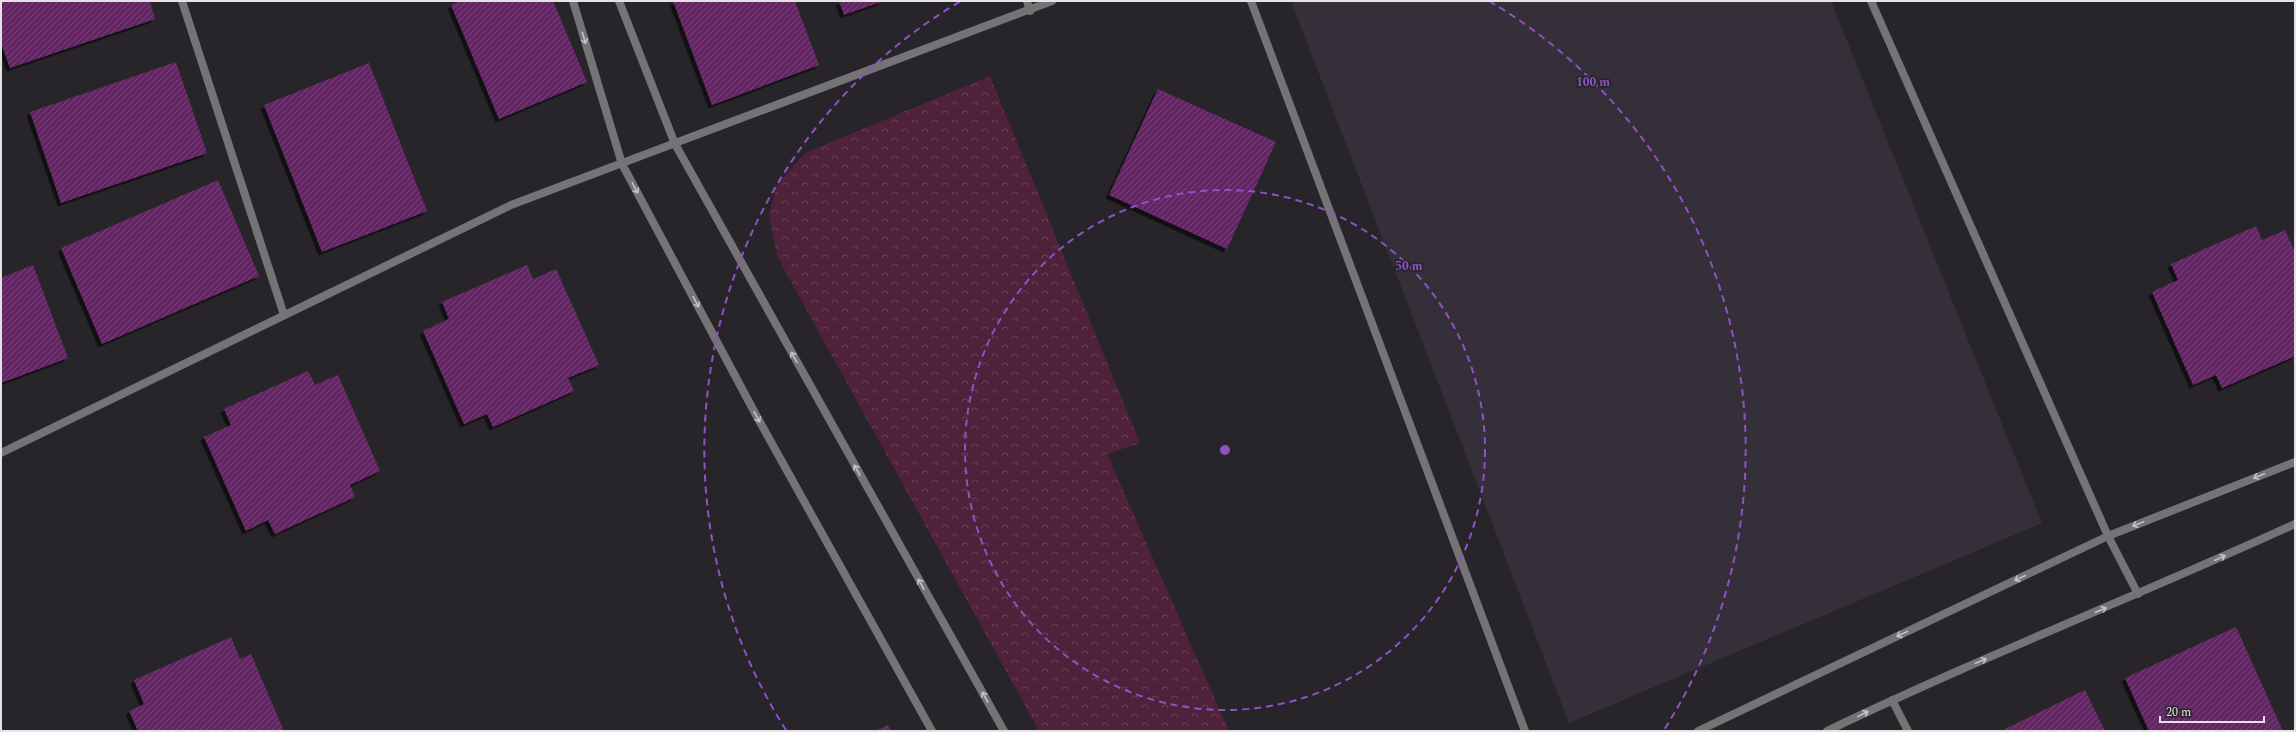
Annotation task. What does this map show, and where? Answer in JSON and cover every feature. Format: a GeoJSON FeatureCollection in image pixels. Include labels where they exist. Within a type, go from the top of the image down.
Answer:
{"type":"FeatureCollection","features":[{"type":"Feature","properties":{"kind":"street"},"geometry":{"type":"LineString","coordinates":[[182,1],[284,315]]}},
{"type":"Feature","properties":{"kind":"street"},"geometry":{"type":"LineString","coordinates":[[573,1],[622,164],[756,415],[932,731]]}},
{"type":"Feature","properties":{"kind":"street"},"geometry":{"type":"LineString","coordinates":[[620,1],[675,144],[1004,731]]}},
{"type":"Feature","properties":{"kind":"street"},"geometry":{"type":"LineString","coordinates":[[1027,1],[1030,11]]}},
{"type":"Feature","properties":{"kind":"street"},"geometry":{"type":"LineString","coordinates":[[1,452],[511,205],[1030,11],[1052,1]]}},
{"type":"Feature","properties":{"kind":"street"},"geometry":{"type":"LineString","coordinates":[[1251,1],[1525,731]]}},
{"type":"Feature","properties":{"kind":"street"},"geometry":{"type":"LineString","coordinates":[[1871,1],[2108,536],[2138,594]]}},
{"type":"Feature","properties":{"kind":"street"},"geometry":{"type":"LineString","coordinates":[[1698,731],[2108,536],[2295,462]]}},
{"type":"Feature","properties":{"kind":"street"},"geometry":{"type":"LineString","coordinates":[[1827,731],[1892,700],[2138,594],[2295,524]]}},
{"type":"Feature","properties":{"kind":"street"},"geometry":{"type":"LineString","coordinates":[[1892,700],[1908,731]]}},
{"type":"Feature","properties":{"kind":"shaded area"},"geometry":{"type":"Polygon","coordinates":[[[1291,1],[1831,1],[2042,523],[1569,723],[1291,1]]]}},
{"type":"Feature","properties":{"kind":"green space"},"geometry":{"type":"Polygon","coordinates":[[[990,76],[1140,443],[1107,454],[1229,731],[1039,731],[777,256],[769,214],[777,185],[805,153],[990,76]]]}},
{"type":"Feature","properties":{"kind":"building"},"geometry":{"type":"Polygon","coordinates":[[[1,1],[150,1],[155,19],[10,68],[1,43],[1,1]]]}},
{"type":"Feature","properties":{"kind":"building"},"geometry":{"type":"Polygon","coordinates":[[[460,1],[553,1],[587,82],[499,119],[451,5],[460,1]]]}},
{"type":"Feature","properties":{"kind":"building"},"geometry":{"type":"Polygon","coordinates":[[[673,1],[795,1],[819,65],[712,105],[673,1]]]}},
{"type":"Feature","properties":{"kind":"building"},"geometry":{"type":"Polygon","coordinates":[[[839,1],[883,1],[844,15],[839,1]]]}},
{"type":"Feature","properties":{"kind":"building"},"geometry":{"type":"Polygon","coordinates":[[[176,62],[207,153],[61,203],[30,112],[176,62]]]}},
{"type":"Feature","properties":{"kind":"building"},"geometry":{"type":"Polygon","coordinates":[[[369,63],[427,211],[322,252],[264,105],[369,63]]]}},
{"type":"Feature","properties":{"kind":"building"},"geometry":{"type":"Polygon","coordinates":[[[1158,89],[1276,142],[1227,249],[1109,195],[1158,89]]]}},
{"type":"Feature","properties":{"kind":"building"},"geometry":{"type":"Polygon","coordinates":[[[218,180],[259,276],[102,344],[61,248],[218,180]]]}},
{"type":"Feature","properties":{"kind":"building"},"geometry":{"type":"Polygon","coordinates":[[[2256,226],[2262,240],[2285,230],[2295,252],[2295,356],[2222,388],[2216,375],[2193,385],[2152,292],[2178,280],[2171,264],[2256,226]]]}},
{"type":"Feature","properties":{"kind":"building"},"geometry":{"type":"Polygon","coordinates":[[[33,265],[68,358],[1,383],[1,278],[33,265]]]}},
{"type":"Feature","properties":{"kind":"building"},"geometry":{"type":"Polygon","coordinates":[[[527,265],[533,279],[556,269],[599,365],[568,378],[574,391],[493,427],[487,414],[464,424],[423,331],[449,319],[442,302],[527,265]]]}},
{"type":"Feature","properties":{"kind":"building"},"geometry":{"type":"Polygon","coordinates":[[[308,371],[315,385],[338,375],[380,471],[350,485],[355,497],[275,534],[268,520],[246,531],[204,437],[231,425],[224,409],[308,371]]]}},
{"type":"Feature","properties":{"kind":"building"},"geometry":{"type":"Polygon","coordinates":[[[2236,627],[2283,731],[2149,731],[2125,678],[2236,627]]]}},
{"type":"Feature","properties":{"kind":"building"},"geometry":{"type":"Polygon","coordinates":[[[231,637],[240,659],[251,654],[284,731],[138,731],[129,711],[144,704],[134,680],[231,637]]]}},
{"type":"Feature","properties":{"kind":"building"},"geometry":{"type":"Polygon","coordinates":[[[2085,690],[2105,731],[2001,731],[2085,690]]]}},
{"type":"Feature","properties":{"kind":"building"},"geometry":{"type":"Polygon","coordinates":[[[888,725],[891,731],[875,731],[888,725]]]}}]}
